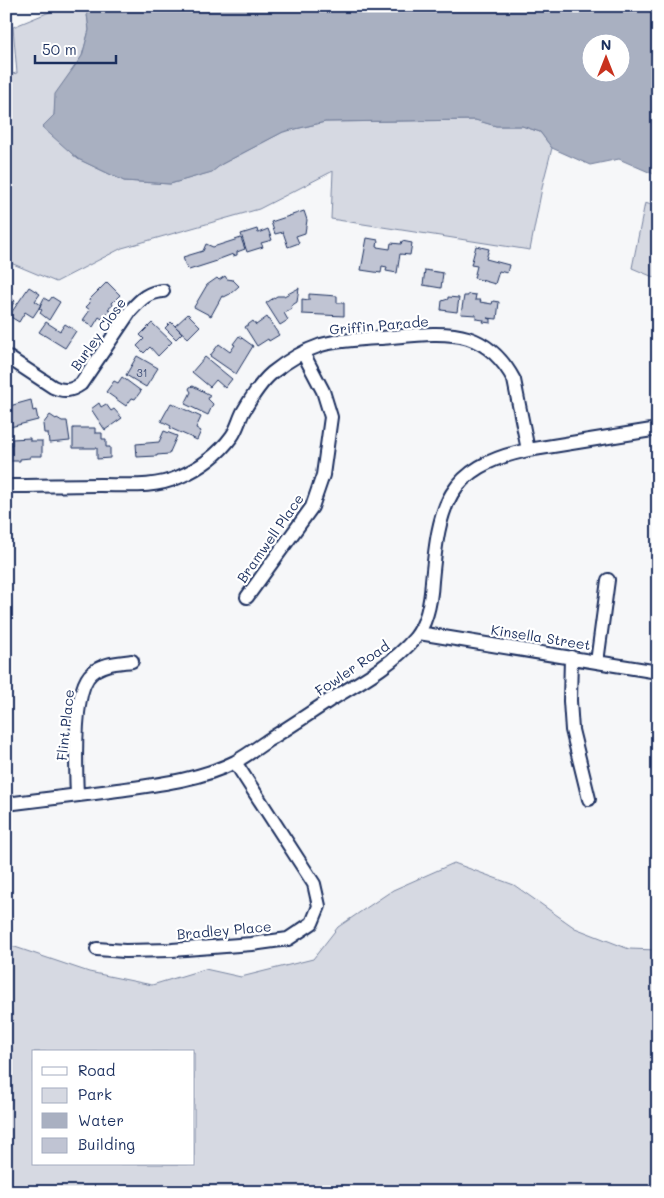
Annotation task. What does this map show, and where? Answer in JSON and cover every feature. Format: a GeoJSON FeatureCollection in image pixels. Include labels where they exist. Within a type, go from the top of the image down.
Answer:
{"type":"FeatureCollection","features":[{"type":"Feature","properties":{"kind":"street","name":"Burley Close"},"geometry":{"type":"LineString","coordinates":[[6,356],[61,391],[73,389],[81,384],[139,301],[149,294],[163,291]]}},
{"type":"Feature","properties":{"kind":"street","name":"Griffin Parade"},"geometry":{"type":"LineString","coordinates":[[6,486],[152,484],[177,478],[197,469],[219,450],[232,435],[260,385],[284,363],[302,353],[336,342],[416,335],[454,335],[479,343],[504,363],[514,380],[528,450]]}},
{"type":"Feature","properties":{"kind":"street","name":"Bramwell Place"},"geometry":{"type":"LineString","coordinates":[[247,597],[312,506],[323,475],[331,417],[323,391],[302,353]]}},
{"type":"Feature","properties":{"kind":"street","name":"Fowler Road"},"geometry":{"type":"LineString","coordinates":[[6,804],[159,785],[188,779],[235,762],[391,662],[419,633],[431,593],[439,522],[451,493],[464,478],[479,466],[509,454],[528,450],[658,429]]}},
{"type":"Feature","properties":{"kind":"street"},"geometry":{"type":"LineString","coordinates":[[597,662],[608,580]]}},
{"type":"Feature","properties":{"kind":"street","name":"Kinsella Street"},"geometry":{"type":"LineString","coordinates":[[419,633],[658,672]]}},
{"type":"Feature","properties":{"kind":"street"},"geometry":{"type":"LineString","coordinates":[[571,657],[570,701],[572,730],[589,799]]}},
{"type":"Feature","properties":{"kind":"street","name":"Flint Place"},"geometry":{"type":"LineString","coordinates":[[77,795],[77,731],[85,680],[91,673],[105,665],[132,661]]}},
{"type":"Feature","properties":{"kind":"street","name":"Bradley Place"},"geometry":{"type":"LineString","coordinates":[[97,949],[125,951],[172,950],[288,940],[312,923],[319,906],[314,884],[235,762]]}},
{"type":"Feature","properties":{"kind":"green space"},"geometry":{"type":"Polygon","coordinates":[[[64,6],[86,6],[89,30],[82,56],[56,94],[54,115],[72,154],[78,159],[124,181],[170,184],[211,172],[222,164],[283,132],[325,122],[476,120],[496,126],[522,126],[540,132],[552,148],[530,250],[331,219],[333,171],[259,209],[122,248],[56,282],[6,261],[6,75],[17,73],[13,27],[64,6]]]}},
{"type":"Feature","properties":{"kind":"green space"},"geometry":{"type":"Polygon","coordinates":[[[645,203],[658,207],[658,279],[632,268],[645,203]]]}},
{"type":"Feature","properties":{"kind":"green space"},"geometry":{"type":"Polygon","coordinates":[[[454,863],[514,885],[575,928],[629,949],[658,950],[658,1192],[6,1192],[6,944],[89,972],[152,985],[205,969],[241,977],[313,959],[338,927],[393,890],[454,863]]]}},
{"type":"Feature","properties":{"kind":"water"},"geometry":{"type":"Polygon","coordinates":[[[86,6],[658,6],[658,176],[619,159],[590,165],[552,148],[540,132],[522,126],[496,126],[475,120],[325,122],[283,132],[222,164],[212,172],[170,184],[124,181],[78,159],[42,127],[54,115],[55,94],[82,56],[89,30],[86,6]]]}},
{"type":"Feature","properties":{"kind":"building"},"geometry":{"type":"Polygon","coordinates":[[[304,211],[307,220],[305,233],[296,236],[299,243],[288,247],[283,232],[275,234],[271,222],[304,211]]]}},
{"type":"Feature","properties":{"kind":"building"},"geometry":{"type":"Polygon","coordinates":[[[257,229],[258,233],[268,229],[272,240],[261,243],[263,247],[247,252],[241,234],[257,229]]]}},
{"type":"Feature","properties":{"kind":"building"},"geometry":{"type":"Polygon","coordinates":[[[241,238],[245,249],[237,252],[237,255],[233,256],[233,254],[189,270],[186,267],[183,257],[203,251],[206,244],[213,247],[241,238]]]}},
{"type":"Feature","properties":{"kind":"building"},"geometry":{"type":"Polygon","coordinates":[[[367,238],[378,240],[377,247],[390,249],[391,243],[401,244],[402,241],[412,243],[410,255],[400,254],[397,273],[386,271],[387,267],[382,266],[381,273],[361,270],[367,238]]]}},
{"type":"Feature","properties":{"kind":"building"},"geometry":{"type":"Polygon","coordinates":[[[476,246],[489,249],[486,259],[509,265],[507,273],[499,271],[495,284],[474,278],[477,266],[471,265],[476,246]]]}},
{"type":"Feature","properties":{"kind":"building"},"geometry":{"type":"Polygon","coordinates":[[[425,270],[443,273],[441,288],[423,285],[425,270]]]}},
{"type":"Feature","properties":{"kind":"building"},"geometry":{"type":"Polygon","coordinates":[[[225,276],[239,286],[230,294],[222,296],[211,316],[194,307],[207,285],[217,278],[219,280],[225,276]]]}},
{"type":"Feature","properties":{"kind":"building"},"geometry":{"type":"Polygon","coordinates":[[[107,282],[120,295],[108,309],[110,310],[102,319],[99,317],[93,327],[83,320],[90,310],[86,307],[90,303],[89,300],[107,282]]]}},
{"type":"Feature","properties":{"kind":"building"},"geometry":{"type":"Polygon","coordinates":[[[29,287],[40,294],[35,301],[41,305],[33,317],[25,312],[19,322],[9,316],[29,287]]]}},
{"type":"Feature","properties":{"kind":"building"},"geometry":{"type":"Polygon","coordinates":[[[299,288],[297,302],[284,313],[288,320],[280,325],[266,303],[277,296],[284,296],[299,288]]]}},
{"type":"Feature","properties":{"kind":"building"},"geometry":{"type":"Polygon","coordinates":[[[6,294],[15,301],[6,314],[6,294]]]}},
{"type":"Feature","properties":{"kind":"building"},"geometry":{"type":"Polygon","coordinates":[[[309,294],[337,296],[337,303],[344,303],[344,316],[302,314],[302,299],[309,300],[309,294]]]}},
{"type":"Feature","properties":{"kind":"building"},"geometry":{"type":"Polygon","coordinates":[[[468,294],[476,295],[475,300],[481,300],[480,302],[492,304],[493,301],[499,302],[497,319],[487,318],[491,319],[491,323],[483,322],[484,320],[476,319],[476,315],[461,314],[464,296],[468,296],[468,294]]]}},
{"type":"Feature","properties":{"kind":"building"},"geometry":{"type":"Polygon","coordinates":[[[52,297],[60,302],[49,320],[40,313],[42,310],[39,308],[44,298],[49,301],[52,297]]]}},
{"type":"Feature","properties":{"kind":"building"},"geometry":{"type":"Polygon","coordinates":[[[448,297],[459,298],[457,312],[441,310],[442,301],[448,299],[448,297]]]}},
{"type":"Feature","properties":{"kind":"building"},"geometry":{"type":"Polygon","coordinates":[[[188,314],[200,326],[188,338],[175,326],[188,314]]]}},
{"type":"Feature","properties":{"kind":"building"},"geometry":{"type":"Polygon","coordinates":[[[267,317],[279,335],[257,346],[245,327],[253,321],[256,325],[267,317]]]}},
{"type":"Feature","properties":{"kind":"building"},"geometry":{"type":"Polygon","coordinates":[[[46,322],[60,331],[65,324],[76,331],[65,348],[39,332],[46,322]]]}},
{"type":"Feature","properties":{"kind":"building"},"geometry":{"type":"Polygon","coordinates":[[[171,322],[182,333],[176,339],[165,328],[171,322]]]}},
{"type":"Feature","properties":{"kind":"building"},"geometry":{"type":"Polygon","coordinates":[[[152,323],[172,342],[158,356],[150,347],[144,353],[137,346],[144,339],[140,335],[152,323]]]}},
{"type":"Feature","properties":{"kind":"building"},"geometry":{"type":"Polygon","coordinates":[[[239,336],[253,346],[236,374],[210,356],[219,344],[230,352],[239,336]]]}},
{"type":"Feature","properties":{"kind":"building"},"geometry":{"type":"Polygon","coordinates":[[[137,356],[158,368],[146,387],[126,375],[137,356]]]}},
{"type":"Feature","properties":{"kind":"building"},"geometry":{"type":"Polygon","coordinates":[[[205,357],[232,379],[225,388],[216,380],[210,387],[192,372],[205,357]]]}},
{"type":"Feature","properties":{"kind":"building"},"geometry":{"type":"Polygon","coordinates":[[[122,377],[141,391],[126,406],[106,392],[114,381],[118,383],[122,377]]]}},
{"type":"Feature","properties":{"kind":"building"},"geometry":{"type":"Polygon","coordinates":[[[193,386],[210,395],[208,399],[213,404],[208,415],[185,404],[191,392],[189,389],[193,386]]]}},
{"type":"Feature","properties":{"kind":"building"},"geometry":{"type":"Polygon","coordinates":[[[31,400],[33,411],[36,410],[38,420],[6,428],[6,407],[31,400]]]}},
{"type":"Feature","properties":{"kind":"building"},"geometry":{"type":"Polygon","coordinates":[[[99,403],[101,407],[106,404],[111,411],[114,409],[122,418],[105,430],[91,409],[99,403]]]}},
{"type":"Feature","properties":{"kind":"building"},"geometry":{"type":"Polygon","coordinates":[[[171,403],[201,417],[196,428],[201,431],[197,440],[170,428],[171,426],[161,421],[171,403]]]}},
{"type":"Feature","properties":{"kind":"building"},"geometry":{"type":"Polygon","coordinates":[[[50,415],[56,419],[67,421],[70,441],[49,443],[48,433],[44,433],[43,424],[50,415]]]}},
{"type":"Feature","properties":{"kind":"building"},"geometry":{"type":"Polygon","coordinates":[[[73,428],[95,428],[95,433],[102,433],[102,439],[106,439],[106,447],[110,447],[110,458],[97,459],[97,448],[73,448],[73,428]]]}},
{"type":"Feature","properties":{"kind":"building"},"geometry":{"type":"Polygon","coordinates":[[[164,431],[177,436],[169,454],[137,457],[136,444],[159,442],[164,431]]]}},
{"type":"Feature","properties":{"kind":"building"},"geometry":{"type":"Polygon","coordinates":[[[30,438],[30,441],[42,441],[42,456],[30,456],[30,458],[20,459],[20,461],[9,461],[8,445],[12,445],[12,439],[30,438]]]}}]}
